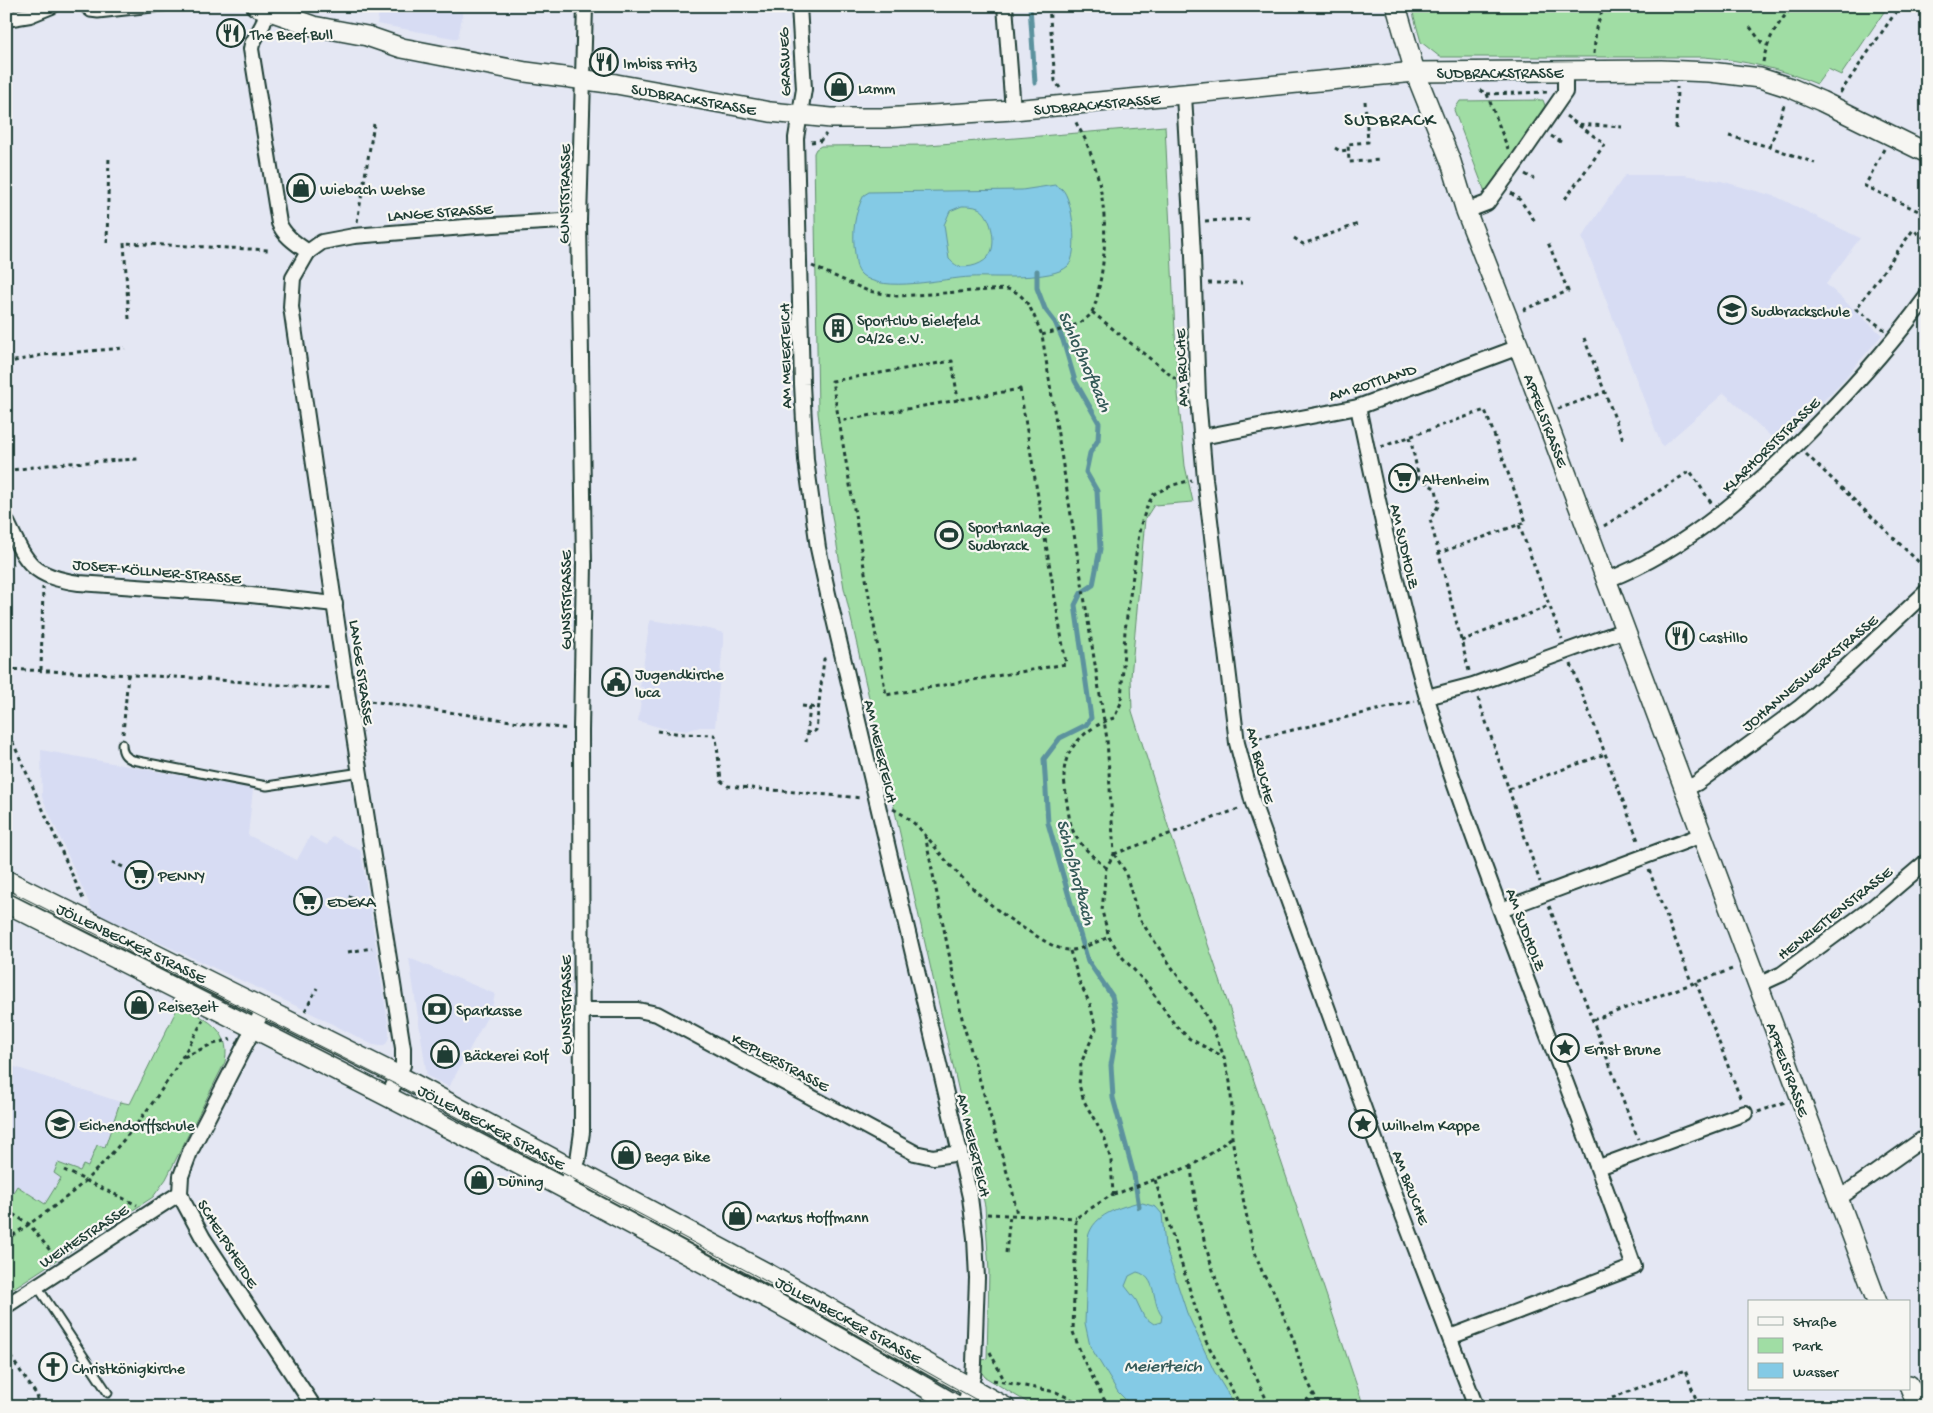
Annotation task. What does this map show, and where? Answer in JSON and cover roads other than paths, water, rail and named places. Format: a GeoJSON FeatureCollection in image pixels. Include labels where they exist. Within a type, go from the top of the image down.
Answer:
{"type":"FeatureCollection","features":[{"type":"Feature","properties":{"kind":"street"},"geometry":{"type":"LineString","coordinates":[[6,19],[30,15],[52,6]]}},
{"type":"Feature","properties":{"kind":"street","name":"GUNSTSTRASSE"},"geometry":{"type":"LineString","coordinates":[[563,1189],[578,1160],[582,1144],[584,563],[579,220],[585,6]]}},
{"type":"Feature","properties":{"kind":"street","name":"GRASWEG"},"geometry":{"type":"LineString","coordinates":[[799,6],[804,89],[799,115]]}},
{"type":"Feature","properties":{"kind":"street"},"geometry":{"type":"LineString","coordinates":[[1006,6],[1013,110]]}},
{"type":"Feature","properties":{"kind":"street","name":"APFELSTRASSE"},"geometry":{"type":"LineString","coordinates":[[1396,6],[1414,72],[1451,162],[1466,211],[1607,580],[1876,1300]]}},
{"type":"Feature","properties":{"kind":"street"},"geometry":{"type":"LineString","coordinates":[[261,9],[263,24],[251,49],[279,223],[288,236],[308,252]]}},
{"type":"Feature","properties":{"kind":"street","name":"SUDBRACKSTRASSE"},"geometry":{"type":"LineString","coordinates":[[261,9],[313,26],[367,36],[402,48],[526,72],[799,115],[863,118],[1013,110],[1414,72],[1677,71],[1710,72],[1760,78],[1831,105],[1890,135],[1925,147]]}},
{"type":"Feature","properties":{"kind":"street"},"geometry":{"type":"LineString","coordinates":[[1466,211],[1487,203],[1514,166],[1565,92],[1565,71]]}},
{"type":"Feature","properties":{"kind":"street","name":"AM BRUCHE"},"geometry":{"type":"LineString","coordinates":[[1184,95],[1192,222],[1198,398],[1205,479],[1236,743],[1253,803],[1390,1179],[1476,1407]]}},
{"type":"Feature","properties":{"kind":"street","name":"AM MEIERTEICH"},"geometry":{"type":"LineString","coordinates":[[799,115],[796,138],[802,384],[806,460],[818,548],[973,1214],[977,1278],[972,1382]]}},
{"type":"Feature","properties":{"kind":"street","name":"LANGE STRASSE"},"geometry":{"type":"LineString","coordinates":[[388,1097],[403,1066],[403,1048],[361,772],[347,694],[292,307],[293,278],[308,252],[322,242],[354,236],[579,220]]}},
{"type":"Feature","properties":{"kind":"street","name":"KLARHORSTSTRASSE"},"geometry":{"type":"LineString","coordinates":[[1607,580],[1666,551],[1720,514],[1749,490],[1795,447],[1843,397],[1895,338],[1927,296]]}},
{"type":"Feature","properties":{"kind":"street","name":"AM ROTTLAND"},"geometry":{"type":"LineString","coordinates":[[1202,438],[1358,407],[1519,347]]}},
{"type":"Feature","properties":{"kind":"street","name":"AM SUDHOLZ"},"geometry":{"type":"LineString","coordinates":[[1358,407],[1403,614],[1449,767],[1501,910],[1599,1167],[1634,1267],[1450,1337]]}},
{"type":"Feature","properties":{"kind":"street","name":"JOSEF-KÖLLNER-STRASSE"},"geometry":{"type":"LineString","coordinates":[[6,520],[26,560],[32,567],[43,574],[79,583],[251,595],[335,604]]}},
{"type":"Feature","properties":{"kind":"street","name":"JOHANNESWERKSTRASSE"},"geometry":{"type":"LineString","coordinates":[[1684,789],[1697,783],[1799,708],[1846,668],[1927,591]]}},
{"type":"Feature","properties":{"kind":"street"},"geometry":{"type":"LineString","coordinates":[[1427,698],[1473,685],[1625,630]]}},
{"type":"Feature","properties":{"kind":"street"},"geometry":{"type":"LineString","coordinates":[[1501,910],[1702,835]]}},
{"type":"Feature","properties":{"kind":"street","name":"HENRIETTENSTRASSE"},"geometry":{"type":"LineString","coordinates":[[1758,985],[1782,974],[1873,907],[1927,861]]}},
{"type":"Feature","properties":{"kind":"street","name":"JÖLLENBECKER STRASSE"},"geometry":{"type":"LineString","coordinates":[[6,880],[398,1076],[972,1382],[1005,1407]]}},
{"type":"Feature","properties":{"kind":"street","name":"JÖLLENBECKER STRASSE"},"geometry":{"type":"LineString","coordinates":[[6,903],[210,1006],[252,1032],[388,1097],[563,1189],[757,1292],[959,1407]]}},
{"type":"Feature","properties":{"kind":"street","name":"SCHELPSHEIDE"},"geometry":{"type":"LineString","coordinates":[[264,1008],[190,1152],[181,1176],[180,1192],[203,1238],[314,1407]]}},
{"type":"Feature","properties":{"kind":"street","name":"KEPLERSTRASSE"},"geometry":{"type":"LineString","coordinates":[[582,1010],[638,1010],[657,1014],[915,1153],[933,1157],[960,1153]]}},
{"type":"Feature","properties":{"kind":"street"},"geometry":{"type":"LineString","coordinates":[[1599,1167],[1745,1113]]}},
{"type":"Feature","properties":{"kind":"street"},"geometry":{"type":"LineString","coordinates":[[1838,1199],[1927,1136]]}},
{"type":"Feature","properties":{"kind":"street","name":"WEIHESTRASSE"},"geometry":{"type":"LineString","coordinates":[[6,1306],[180,1192]]}},
{"type":"Feature","properties":{"kind":"street"},"geometry":{"type":"LineString","coordinates":[[964,1407],[972,1382]]}},
{"type":"Feature","properties":{"kind":"street"},"geometry":{"type":"LineString","coordinates":[[1910,1387],[1918,1407]]}},
{"type":"Feature","properties":{"kind":"lane"},"geometry":{"type":"LineString","coordinates":[[81,6],[90,13],[98,14],[171,6]]}},
{"type":"Feature","properties":{"kind":"lane"},"geometry":{"type":"LineString","coordinates":[[122,744],[122,752],[126,757],[133,760],[267,786],[361,772]]}},
{"type":"Feature","properties":{"kind":"lane"},"geometry":{"type":"LineString","coordinates":[[37,1286],[108,1393]]}},
{"type":"Feature","properties":{"kind":"water"},"geometry":{"type":"Polygon","coordinates":[[[1055,185],[1062,189],[1066,195],[1072,215],[1074,239],[1071,260],[1068,266],[1060,271],[1036,276],[971,277],[899,284],[872,281],[859,271],[854,246],[855,223],[864,195],[869,192],[1022,190],[1055,185]],[[962,206],[950,211],[944,225],[949,259],[957,265],[967,267],[976,265],[988,258],[992,249],[993,236],[992,229],[983,211],[976,207],[962,206]]]}},
{"type":"Feature","properties":{"kind":"water","name":"Meierteich"},"geometry":{"type":"Polygon","coordinates":[[[1139,1202],[1156,1207],[1162,1214],[1165,1246],[1187,1313],[1214,1371],[1236,1407],[1133,1407],[1118,1392],[1090,1346],[1085,1323],[1088,1237],[1091,1229],[1101,1217],[1139,1202]],[[1137,1272],[1129,1276],[1125,1286],[1136,1300],[1144,1317],[1154,1324],[1161,1322],[1162,1316],[1156,1304],[1151,1284],[1144,1275],[1137,1272]]]}},
{"type":"Feature","properties":{"kind":"waterway","name":"Schloßhofbach"},"geometry":{"type":"LineString","coordinates":[[1030,6],[1035,83]]}},
{"type":"Feature","properties":{"kind":"waterway","name":"Schloßhofbach"},"geometry":{"type":"LineString","coordinates":[[1037,271],[1037,288],[1045,309],[1055,322],[1063,340],[1075,381],[1099,423],[1098,440],[1090,453],[1086,472],[1097,491],[1100,549],[1093,585],[1081,593],[1075,605],[1091,718],[1086,725],[1060,738],[1044,759],[1048,823],[1088,961],[1112,996],[1116,1015],[1116,1036],[1111,1065],[1113,1098],[1134,1175],[1139,1207]]}},
{"type":"Feature","properties":{"kind":"tram line"},"geometry":{"type":"LineString","coordinates":[[6,889],[395,1084],[762,1279],[989,1407]]}},
{"type":"Feature","properties":{"kind":"place","name":"The Beef Bull"},"geometry":{"type":"Point","coordinates":[231,33]}},
{"type":"Feature","properties":{"kind":"place","name":"Imbiss Fritz"},"geometry":{"type":"Point","coordinates":[604,62]}},
{"type":"Feature","properties":{"kind":"place","name":"Lamm"},"geometry":{"type":"Point","coordinates":[839,87]}},
{"type":"Feature","properties":{"kind":"place","name":"Wiebach Wehse"},"geometry":{"type":"Point","coordinates":[301,188]}},
{"type":"Feature","properties":{"kind":"place","name":"Sudbrackschule"},"geometry":{"type":"Point","coordinates":[1732,310]}},
{"type":"Feature","properties":{"kind":"place","name":"Sportclub Bielefeld 04/26 e.V."},"geometry":{"type":"Point","coordinates":[838,328]}},
{"type":"Feature","properties":{"kind":"place","name":"Altenheim"},"geometry":{"type":"Point","coordinates":[1403,478]}},
{"type":"Feature","properties":{"kind":"place","name":"Sportanlage Sudbrack"},"geometry":{"type":"Point","coordinates":[949,535]}},
{"type":"Feature","properties":{"kind":"place","name":"Castillo"},"geometry":{"type":"Point","coordinates":[1680,636]}},
{"type":"Feature","properties":{"kind":"place","name":"Jugendkirche luca"},"geometry":{"type":"Point","coordinates":[616,682]}},
{"type":"Feature","properties":{"kind":"place","name":"PENNY"},"geometry":{"type":"Point","coordinates":[139,875]}},
{"type":"Feature","properties":{"kind":"place","name":"EDEKA"},"geometry":{"type":"Point","coordinates":[308,901]}},
{"type":"Feature","properties":{"kind":"place","name":"Reisezeit"},"geometry":{"type":"Point","coordinates":[139,1005]}},
{"type":"Feature","properties":{"kind":"place","name":"Sparkasse"},"geometry":{"type":"Point","coordinates":[437,1009]}},
{"type":"Feature","properties":{"kind":"place","name":"Ernst Brune"},"geometry":{"type":"Point","coordinates":[1565,1048]}},
{"type":"Feature","properties":{"kind":"place","name":"Bäckerei Rolf"},"geometry":{"type":"Point","coordinates":[445,1054]}},
{"type":"Feature","properties":{"kind":"place","name":"Eichendorffschule"},"geometry":{"type":"Point","coordinates":[60,1124]}},
{"type":"Feature","properties":{"kind":"place","name":"Wilhelm Kappe"},"geometry":{"type":"Point","coordinates":[1363,1124]}},
{"type":"Feature","properties":{"kind":"place","name":"Bega Bike"},"geometry":{"type":"Point","coordinates":[626,1155]}},
{"type":"Feature","properties":{"kind":"place","name":"Düning"},"geometry":{"type":"Point","coordinates":[479,1180]}},
{"type":"Feature","properties":{"kind":"place","name":"Markus Hoffmann"},"geometry":{"type":"Point","coordinates":[737,1216]}},
{"type":"Feature","properties":{"kind":"place","name":"Christkönigkirche"},"geometry":{"type":"Point","coordinates":[53,1367]}},
{"type":"Feature","properties":{"kind":"district","name":"SUDBRACK"},"geometry":{"type":"Point","coordinates":[1390,118]}}]}
